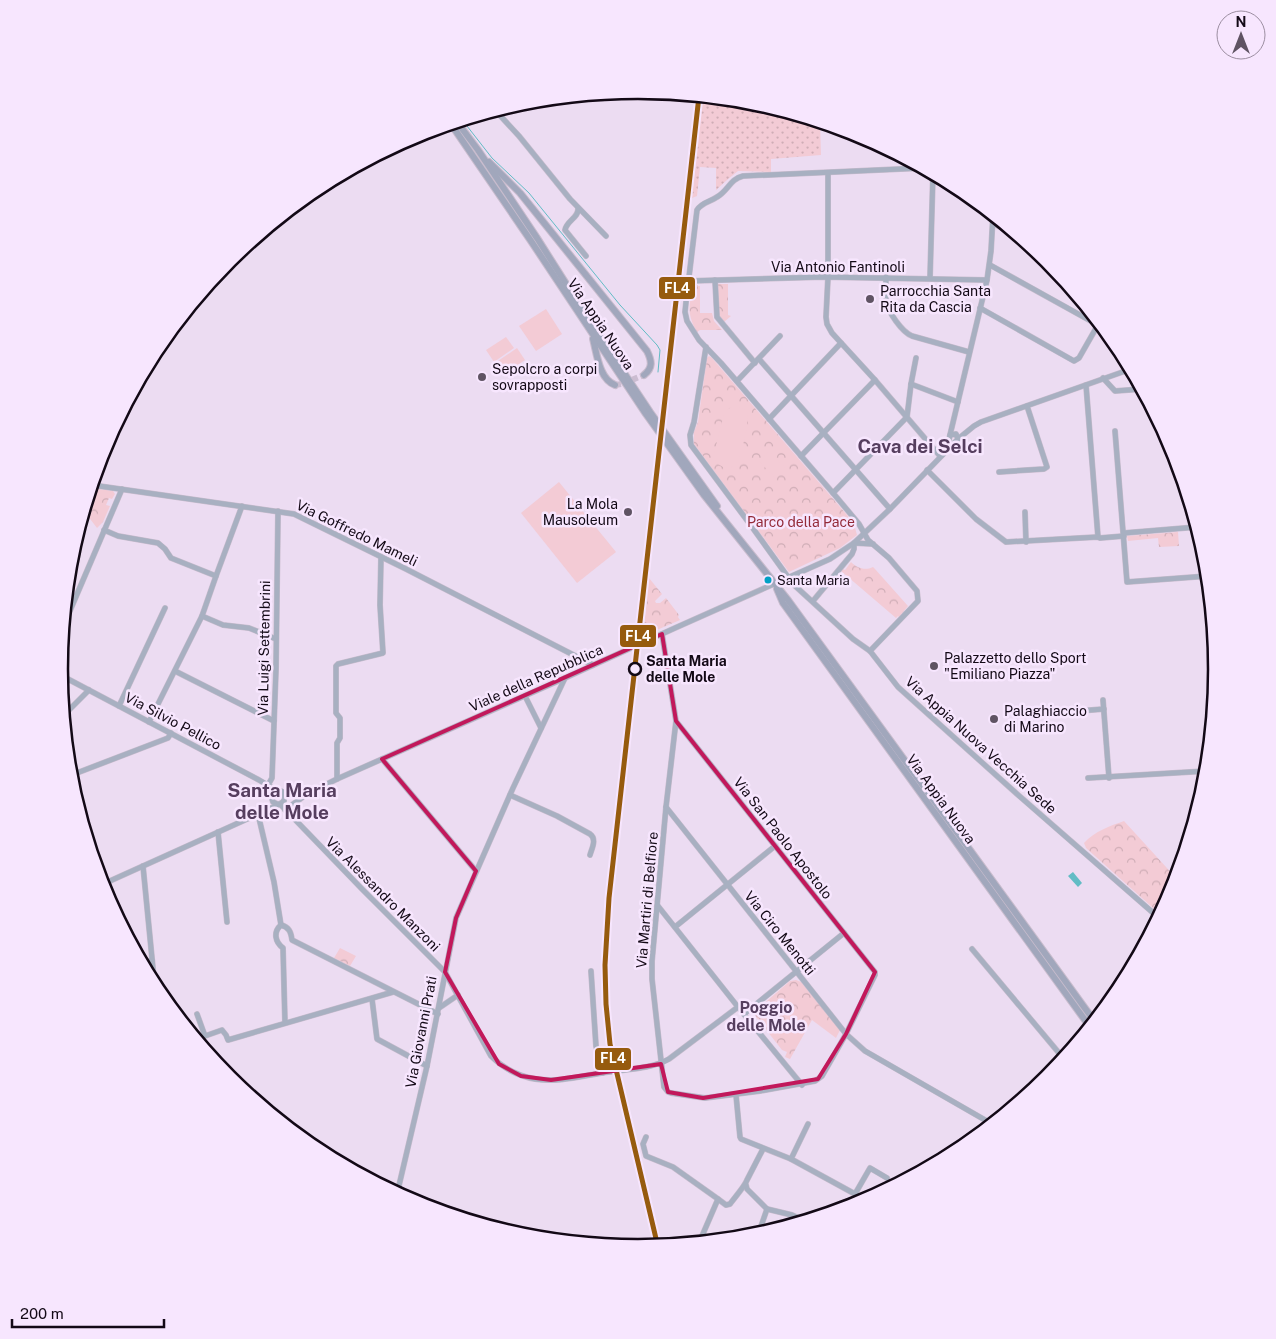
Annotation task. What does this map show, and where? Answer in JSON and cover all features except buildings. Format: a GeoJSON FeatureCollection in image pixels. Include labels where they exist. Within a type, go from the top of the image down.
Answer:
{"type":"FeatureCollection","features":[{"type":"Feature","properties":{"kind":"main road","name":"Via Appia Nuova"},"geometry":{"type":"LineString","coordinates":[[461,127],[537,238],[644,404],[708,492],[736,535]]}},
{"type":"Feature","properties":{"kind":"main road","name":"Via Appia Nuova"},"geometry":{"type":"LineString","coordinates":[[455,129],[646,414],[704,495],[788,600],[1091,1017]]}},
{"type":"Feature","properties":{"kind":"main road"},"geometry":{"type":"LineString","coordinates":[[478,150],[520,193],[647,352],[651,360],[650,370],[644,375]]}},
{"type":"Feature","properties":{"kind":"main road"},"geometry":{"type":"LineString","coordinates":[[592,333],[598,361],[604,376],[610,383],[615,385]]}},
{"type":"Feature","properties":{"kind":"main road","name":"Via Appia Nuova"},"geometry":{"type":"LineString","coordinates":[[774,583],[783,603],[1087,1022]]}},
{"type":"Feature","properties":{"kind":"street"},"geometry":{"type":"LineString","coordinates":[[500,116],[578,207],[606,236]]}},
{"type":"Feature","properties":{"kind":"street"},"geometry":{"type":"LineString","coordinates":[[870,651],[916,605],[918,602],[917,592],[889,558],[868,540],[859,524],[834,493],[706,347],[690,327],[686,317],[685,305],[698,208],[719,196],[733,181],[741,176],[910,169]]}},
{"type":"Feature","properties":{"kind":"street"},"geometry":{"type":"LineString","coordinates":[[828,172],[826,322],[841,343],[907,416],[940,456]]}},
{"type":"Feature","properties":{"kind":"street"},"geometry":{"type":"LineString","coordinates":[[930,278],[933,181]]}},
{"type":"Feature","properties":{"kind":"street"},"geometry":{"type":"LineString","coordinates":[[578,207],[578,212],[566,224],[566,230],[586,256]]}},
{"type":"Feature","properties":{"kind":"street"},"geometry":{"type":"LineString","coordinates":[[812,601],[852,554],[854,543],[890,509],[947,449],[955,436],[958,402],[990,265],[993,224]]}},
{"type":"Feature","properties":{"kind":"street"},"geometry":{"type":"LineString","coordinates":[[990,265],[1088,319]]}},
{"type":"Feature","properties":{"kind":"street","name":"Via Antonio Fantinoli"},"geometry":{"type":"LineString","coordinates":[[688,280],[828,277],[987,280]]}},
{"type":"Feature","properties":{"kind":"street"},"geometry":{"type":"LineString","coordinates":[[886,277],[887,305],[903,331],[912,336],[969,352]]}},
{"type":"Feature","properties":{"kind":"street"},"geometry":{"type":"LineString","coordinates":[[714,280],[718,320],[791,396],[890,509]]}},
{"type":"Feature","properties":{"kind":"street"},"geometry":{"type":"LineString","coordinates":[[980,308],[1072,361],[1079,358],[1095,329]]}},
{"type":"Feature","properties":{"kind":"street"},"geometry":{"type":"LineString","coordinates":[[737,381],[780,336]]}},
{"type":"Feature","properties":{"kind":"street"},"geometry":{"type":"LineString","coordinates":[[769,419],[841,343]]}},
{"type":"Feature","properties":{"kind":"street","name":"Via Appia Nuova Vecchia Sede"},"geometry":{"type":"LineString","coordinates":[[706,347],[694,422],[690,435],[691,446],[793,584],[853,639],[870,651],[902,691],[1154,913]]}},
{"type":"Feature","properties":{"kind":"street"},"geometry":{"type":"LineString","coordinates":[[834,493],[907,416],[916,358]]}},
{"type":"Feature","properties":{"kind":"street"},"geometry":{"type":"LineString","coordinates":[[955,436],[964,433],[981,422],[1124,371]]}},
{"type":"Feature","properties":{"kind":"street"},"geometry":{"type":"LineString","coordinates":[[1103,378],[1115,391],[1135,390]]}},
{"type":"Feature","properties":{"kind":"street"},"geometry":{"type":"LineString","coordinates":[[801,456],[875,380]]}},
{"type":"Feature","properties":{"kind":"street"},"geometry":{"type":"LineString","coordinates":[[911,384],[958,402]]}},
{"type":"Feature","properties":{"kind":"street"},"geometry":{"type":"LineString","coordinates":[[1086,384],[1098,537]]}},
{"type":"Feature","properties":{"kind":"street"},"geometry":{"type":"LineString","coordinates":[[998,472],[1044,470],[1047,467],[1027,406]]}},
{"type":"Feature","properties":{"kind":"street"},"geometry":{"type":"LineString","coordinates":[[1115,431],[1127,582],[1201,577]]}},
{"type":"Feature","properties":{"kind":"street"},"geometry":{"type":"LineString","coordinates":[[927,470],[976,519],[1002,540],[1009,543],[1100,538],[1190,528]]}},
{"type":"Feature","properties":{"kind":"street","name":"Via Goffredo Mameli"},"geometry":{"type":"LineString","coordinates":[[98,485],[294,514],[593,665]]}},
{"type":"Feature","properties":{"kind":"street"},"geometry":{"type":"LineString","coordinates":[[71,608],[122,489]]}},
{"type":"Feature","properties":{"kind":"street"},"geometry":{"type":"LineString","coordinates":[[149,722],[202,616],[242,506]]}},
{"type":"Feature","properties":{"kind":"street","name":"Via Luigi Settembrini"},"geometry":{"type":"LineString","coordinates":[[268,785],[272,778],[278,511]]}},
{"type":"Feature","properties":{"kind":"street"},"geometry":{"type":"LineString","coordinates":[[1025,512],[1026,542]]}},
{"type":"Feature","properties":{"kind":"street"},"geometry":{"type":"LineString","coordinates":[[104,530],[118,536],[158,543],[171,558],[216,576]]}},
{"type":"Feature","properties":{"kind":"street"},"geometry":{"type":"LineString","coordinates":[[854,543],[873,544]]}},
{"type":"Feature","properties":{"kind":"street","name":"Viale della Repubblica"},"geometry":{"type":"LineString","coordinates":[[285,810],[307,794],[337,779],[830,559],[854,543]]}},
{"type":"Feature","properties":{"kind":"street"},"geometry":{"type":"LineString","coordinates":[[337,779],[337,743],[340,738],[340,718],[336,712],[336,666],[383,653],[380,605],[381,557]]}},
{"type":"Feature","properties":{"kind":"street"},"geometry":{"type":"LineString","coordinates":[[774,583],[793,584]]}},
{"type":"Feature","properties":{"kind":"street"},"geometry":{"type":"LineString","coordinates":[[119,706],[165,608]]}},
{"type":"Feature","properties":{"kind":"street"},"geometry":{"type":"LineString","coordinates":[[202,616],[223,625],[249,628],[276,639]]}},
{"type":"Feature","properties":{"kind":"street","name":"Via Martiri di Belfiore"},"geometry":{"type":"LineString","coordinates":[[662,634],[676,721],[652,961],[652,979],[664,1087],[671,1093],[703,1098],[802,1085],[815,1081],[822,1076],[846,1034],[875,975],[873,969]]}},
{"type":"Feature","properties":{"kind":"street"},"geometry":{"type":"LineString","coordinates":[[175,671],[274,721]]}},
{"type":"Feature","properties":{"kind":"street","name":"Via Giovanni Prati"},"geometry":{"type":"LineString","coordinates":[[399,1187],[427,1066],[456,918],[510,795],[566,678]]}},
{"type":"Feature","properties":{"kind":"street","name":"Via Silvio Pellico"},"geometry":{"type":"LineString","coordinates":[[68,679],[276,790]]}},
{"type":"Feature","properties":{"kind":"street"},"geometry":{"type":"LineString","coordinates":[[69,710],[90,690]]}},
{"type":"Feature","properties":{"kind":"street"},"geometry":{"type":"LineString","coordinates":[[525,696],[541,728]]}},
{"type":"Feature","properties":{"kind":"street"},"geometry":{"type":"LineString","coordinates":[[1103,700],[1109,778]]}},
{"type":"Feature","properties":{"kind":"street"},"geometry":{"type":"LineString","coordinates":[[1066,712],[1104,710]]}},
{"type":"Feature","properties":{"kind":"street","name":"Via San Paolo Apostolo"},"geometry":{"type":"LineString","coordinates":[[676,721],[873,969]]}},
{"type":"Feature","properties":{"kind":"street"},"geometry":{"type":"LineString","coordinates":[[77,773],[168,738],[171,734]]}},
{"type":"Feature","properties":{"kind":"street"},"geometry":{"type":"LineString","coordinates":[[382,759],[476,871]]}},
{"type":"Feature","properties":{"kind":"street"},"geometry":{"type":"LineString","coordinates":[[1088,778],[1200,772]]}},
{"type":"Feature","properties":{"kind":"street"},"geometry":{"type":"LineString","coordinates":[[259,813],[264,809],[272,793],[276,790],[307,794]]}},
{"type":"Feature","properties":{"kind":"street"},"geometry":{"type":"LineString","coordinates":[[109,882],[280,804],[285,799],[283,792]]}},
{"type":"Feature","properties":{"kind":"street"},"geometry":{"type":"LineString","coordinates":[[510,795],[557,816],[593,836],[590,855]]}},
{"type":"Feature","properties":{"kind":"street"},"geometry":{"type":"LineString","coordinates":[[271,798],[273,802],[280,804]]}},
{"type":"Feature","properties":{"kind":"street","name":"Via Alessandro Manzoni"},"geometry":{"type":"LineString","coordinates":[[280,804],[445,972],[491,1056],[499,1064],[528,1077],[551,1080],[661,1064]]}},
{"type":"Feature","properties":{"kind":"street","name":"Via Ciro Menotti"},"geometry":{"type":"LineString","coordinates":[[666,807],[846,1034],[865,1051],[886,1064],[986,1121]]}},
{"type":"Feature","properties":{"kind":"street"},"geometry":{"type":"LineString","coordinates":[[259,813],[282,925]]}},
{"type":"Feature","properties":{"kind":"street"},"geometry":{"type":"LineString","coordinates":[[218,832],[228,922]]}},
{"type":"Feature","properties":{"kind":"street"},"geometry":{"type":"LineString","coordinates":[[675,926],[775,846]]}},
{"type":"Feature","properties":{"kind":"street"},"geometry":{"type":"LineString","coordinates":[[143,866],[153,969]]}},
{"type":"Feature","properties":{"kind":"street"},"geometry":{"type":"LineString","coordinates":[[658,906],[802,1085]]}},
{"type":"Feature","properties":{"kind":"street"},"geometry":{"type":"LineString","coordinates":[[282,925],[290,930],[292,940],[438,1014]]}},
{"type":"Feature","properties":{"kind":"street"},"geometry":{"type":"LineString","coordinates":[[282,925],[276,931],[276,938],[283,948],[285,1023]]}},
{"type":"Feature","properties":{"kind":"street"},"geometry":{"type":"LineString","coordinates":[[744,1014],[844,933]]}},
{"type":"Feature","properties":{"kind":"street"},"geometry":{"type":"LineString","coordinates":[[972,949],[1060,1054]]}},
{"type":"Feature","properties":{"kind":"street"},"geometry":{"type":"LineString","coordinates":[[148,962],[152,960]]}},
{"type":"Feature","properties":{"kind":"street"},"geometry":{"type":"LineString","coordinates":[[591,971],[596,1046],[603,1073]]}},
{"type":"Feature","properties":{"kind":"street"},"geometry":{"type":"LineString","coordinates":[[197,1014],[205,1036],[222,1030],[228,1040],[394,992]]}},
{"type":"Feature","properties":{"kind":"street"},"geometry":{"type":"LineString","coordinates":[[439,1008],[458,995]]}},
{"type":"Feature","properties":{"kind":"street"},"geometry":{"type":"LineString","coordinates":[[372,998],[377,1039],[427,1066]]}},
{"type":"Feature","properties":{"kind":"street"},"geometry":{"type":"LineString","coordinates":[[661,1064],[669,1060],[738,1007]]}},
{"type":"Feature","properties":{"kind":"street"},"geometry":{"type":"LineString","coordinates":[[736,1095],[740,1138],[791,1159],[855,1194],[870,1168],[887,1178]]}},
{"type":"Feature","properties":{"kind":"street"},"geometry":{"type":"LineString","coordinates":[[791,1159],[808,1124]]}},
{"type":"Feature","properties":{"kind":"street"},"geometry":{"type":"LineString","coordinates":[[646,1137],[643,1144],[646,1156],[673,1167],[726,1205],[746,1184],[763,1149]]}},
{"type":"Feature","properties":{"kind":"street"},"geometry":{"type":"LineString","coordinates":[[746,1184],[747,1190],[767,1209],[797,1217]]}},
{"type":"Feature","properties":{"kind":"street"},"geometry":{"type":"LineString","coordinates":[[702,1236],[718,1199]]}},
{"type":"Feature","properties":{"kind":"street"},"geometry":{"type":"LineString","coordinates":[[761,1226],[767,1209]]}},
{"type":"Feature","properties":{"kind":"highlighted area"},"geometry":{"type":"Polygon","coordinates":[[[662,634],[676,721],[875,972],[846,1034],[818,1079],[703,1098],[668,1092],[661,1064],[551,1080],[521,1076],[499,1064],[445,972],[456,918],[476,871],[382,759],[662,634]]]}},
{"type":"Feature","properties":{"kind":"green space"},"geometry":{"type":"Polygon","coordinates":[[[701,103],[786,118],[820,129],[821,155],[771,159],[771,172],[738,171],[716,190],[716,168],[700,167],[697,196],[692,198],[701,103]]]}},
{"type":"Feature","properties":{"kind":"green space"},"geometry":{"type":"Polygon","coordinates":[[[718,284],[728,284],[728,315],[731,316],[724,322],[719,315],[718,284]]]}},
{"type":"Feature","properties":{"kind":"green space"},"geometry":{"type":"Polygon","coordinates":[[[693,285],[700,286],[700,313],[712,313],[714,321],[722,330],[700,330],[697,332],[691,319],[690,309],[693,285]]]}},
{"type":"Feature","properties":{"kind":"green space"},"geometry":{"type":"Polygon","coordinates":[[[546,309],[562,334],[536,351],[519,326],[546,309]]]}},
{"type":"Feature","properties":{"kind":"green space"},"geometry":{"type":"Polygon","coordinates":[[[506,337],[514,348],[494,362],[486,350],[506,337]]]}},
{"type":"Feature","properties":{"kind":"green space"},"geometry":{"type":"Polygon","coordinates":[[[517,348],[525,360],[503,375],[495,363],[517,348]]]}},
{"type":"Feature","properties":{"kind":"green space","name":"Parco della Pace"},"geometry":{"type":"Polygon","coordinates":[[[709,356],[854,524],[857,535],[840,548],[789,572],[694,444],[694,432],[698,422],[707,358],[709,356]]]}},
{"type":"Feature","properties":{"kind":"green space"},"geometry":{"type":"Polygon","coordinates":[[[738,406],[747,413],[746,431],[736,464],[725,468],[716,463],[714,454],[724,414],[726,410],[738,406]]]}},
{"type":"Feature","properties":{"kind":"green space"},"geometry":{"type":"Polygon","coordinates":[[[770,451],[785,468],[775,478],[759,461],[770,451]]]}},
{"type":"Feature","properties":{"kind":"green space"},"geometry":{"type":"Polygon","coordinates":[[[559,482],[616,552],[577,583],[521,513],[559,482]]]}},
{"type":"Feature","properties":{"kind":"green space"},"geometry":{"type":"Polygon","coordinates":[[[97,489],[113,491],[115,494],[112,499],[109,498],[106,505],[110,506],[103,522],[97,528],[89,517],[97,489]]]}},
{"type":"Feature","properties":{"kind":"green space"},"geometry":{"type":"Polygon","coordinates":[[[1178,532],[1179,546],[1159,547],[1158,538],[1128,541],[1127,536],[1178,532]]]}},
{"type":"Feature","properties":{"kind":"green space"},"geometry":{"type":"Polygon","coordinates":[[[851,562],[861,568],[873,567],[908,606],[899,617],[896,618],[841,571],[845,570],[851,562]]]}},
{"type":"Feature","properties":{"kind":"green space"},"geometry":{"type":"Polygon","coordinates":[[[649,578],[662,594],[655,601],[656,603],[660,603],[666,598],[679,615],[680,620],[643,636],[649,578]]]}},
{"type":"Feature","properties":{"kind":"green space"},"geometry":{"type":"Polygon","coordinates":[[[1124,821],[1171,872],[1155,910],[1086,848],[1084,843],[1088,839],[1108,827],[1124,821]]]}},
{"type":"Feature","properties":{"kind":"green space"},"geometry":{"type":"Polygon","coordinates":[[[340,948],[356,956],[350,966],[334,958],[340,948]]]}},
{"type":"Feature","properties":{"kind":"green space"},"geometry":{"type":"Polygon","coordinates":[[[796,980],[801,982],[840,1030],[836,1038],[812,1020],[790,1059],[785,1057],[787,1052],[782,1050],[753,1013],[790,981],[796,980]]]}},
{"type":"Feature","properties":{"kind":"green space"},"geometry":{"type":"Polygon","coordinates":[[[769,1005],[785,1024],[773,1034],[758,1014],[769,1005]]]}},
{"type":"Feature","properties":{"kind":"water"},"geometry":{"type":"Polygon","coordinates":[[[1073,872],[1082,883],[1078,887],[1068,876],[1073,872]]]}},
{"type":"Feature","properties":{"kind":"waterway"},"geometry":{"type":"LineString","coordinates":[[467,126],[492,158],[529,193],[620,305],[657,345],[660,350],[658,372]]}},
{"type":"Feature","properties":{"kind":"tunnel"},"geometry":{"type":"LineString","coordinates":[[615,385],[644,375]]}},
{"type":"Feature","properties":{"kind":"transit line","name":"FL4"},"geometry":{"type":"LineString","coordinates":[[656,1240],[610,1044],[605,965],[609,898],[698,103]]}},
{"type":"Feature","properties":{"kind":"place","name":"Parrocchia Santa Rita da Cascia"},"geometry":{"type":"Point","coordinates":[870,299]}},
{"type":"Feature","properties":{"kind":"place","name":"Sepolcro a corpi sovrapposti"},"geometry":{"type":"Point","coordinates":[482,377]}},
{"type":"Feature","properties":{"kind":"place","name":"La Mola Mausoleum"},"geometry":{"type":"Point","coordinates":[628,512]}},
{"type":"Feature","properties":{"kind":"place","name":"Santa Maria"},"geometry":{"type":"Point","coordinates":[768,580]}},
{"type":"Feature","properties":{"kind":"place","name":"Palazzetto dello Sport \"Emiliano Piazza\""},"geometry":{"type":"Point","coordinates":[934,666]}},
{"type":"Feature","properties":{"kind":"place","name":"Santa Maria delle Mole"},"geometry":{"type":"Point","coordinates":[635,669]}},
{"type":"Feature","properties":{"kind":"place","name":"Palaghiaccio di Marino"},"geometry":{"type":"Point","coordinates":[994,719]}},
{"type":"Feature","properties":{"kind":"district","name":"Cava dei Selci"},"geometry":{"type":"Point","coordinates":[920,446]}},
{"type":"Feature","properties":{"kind":"district","name":"Santa Maria delle Mole"},"geometry":{"type":"Point","coordinates":[282,801]}},
{"type":"Feature","properties":{"kind":"district","name":"Poggio delle Mole"},"geometry":{"type":"Point","coordinates":[766,1016]}}]}
